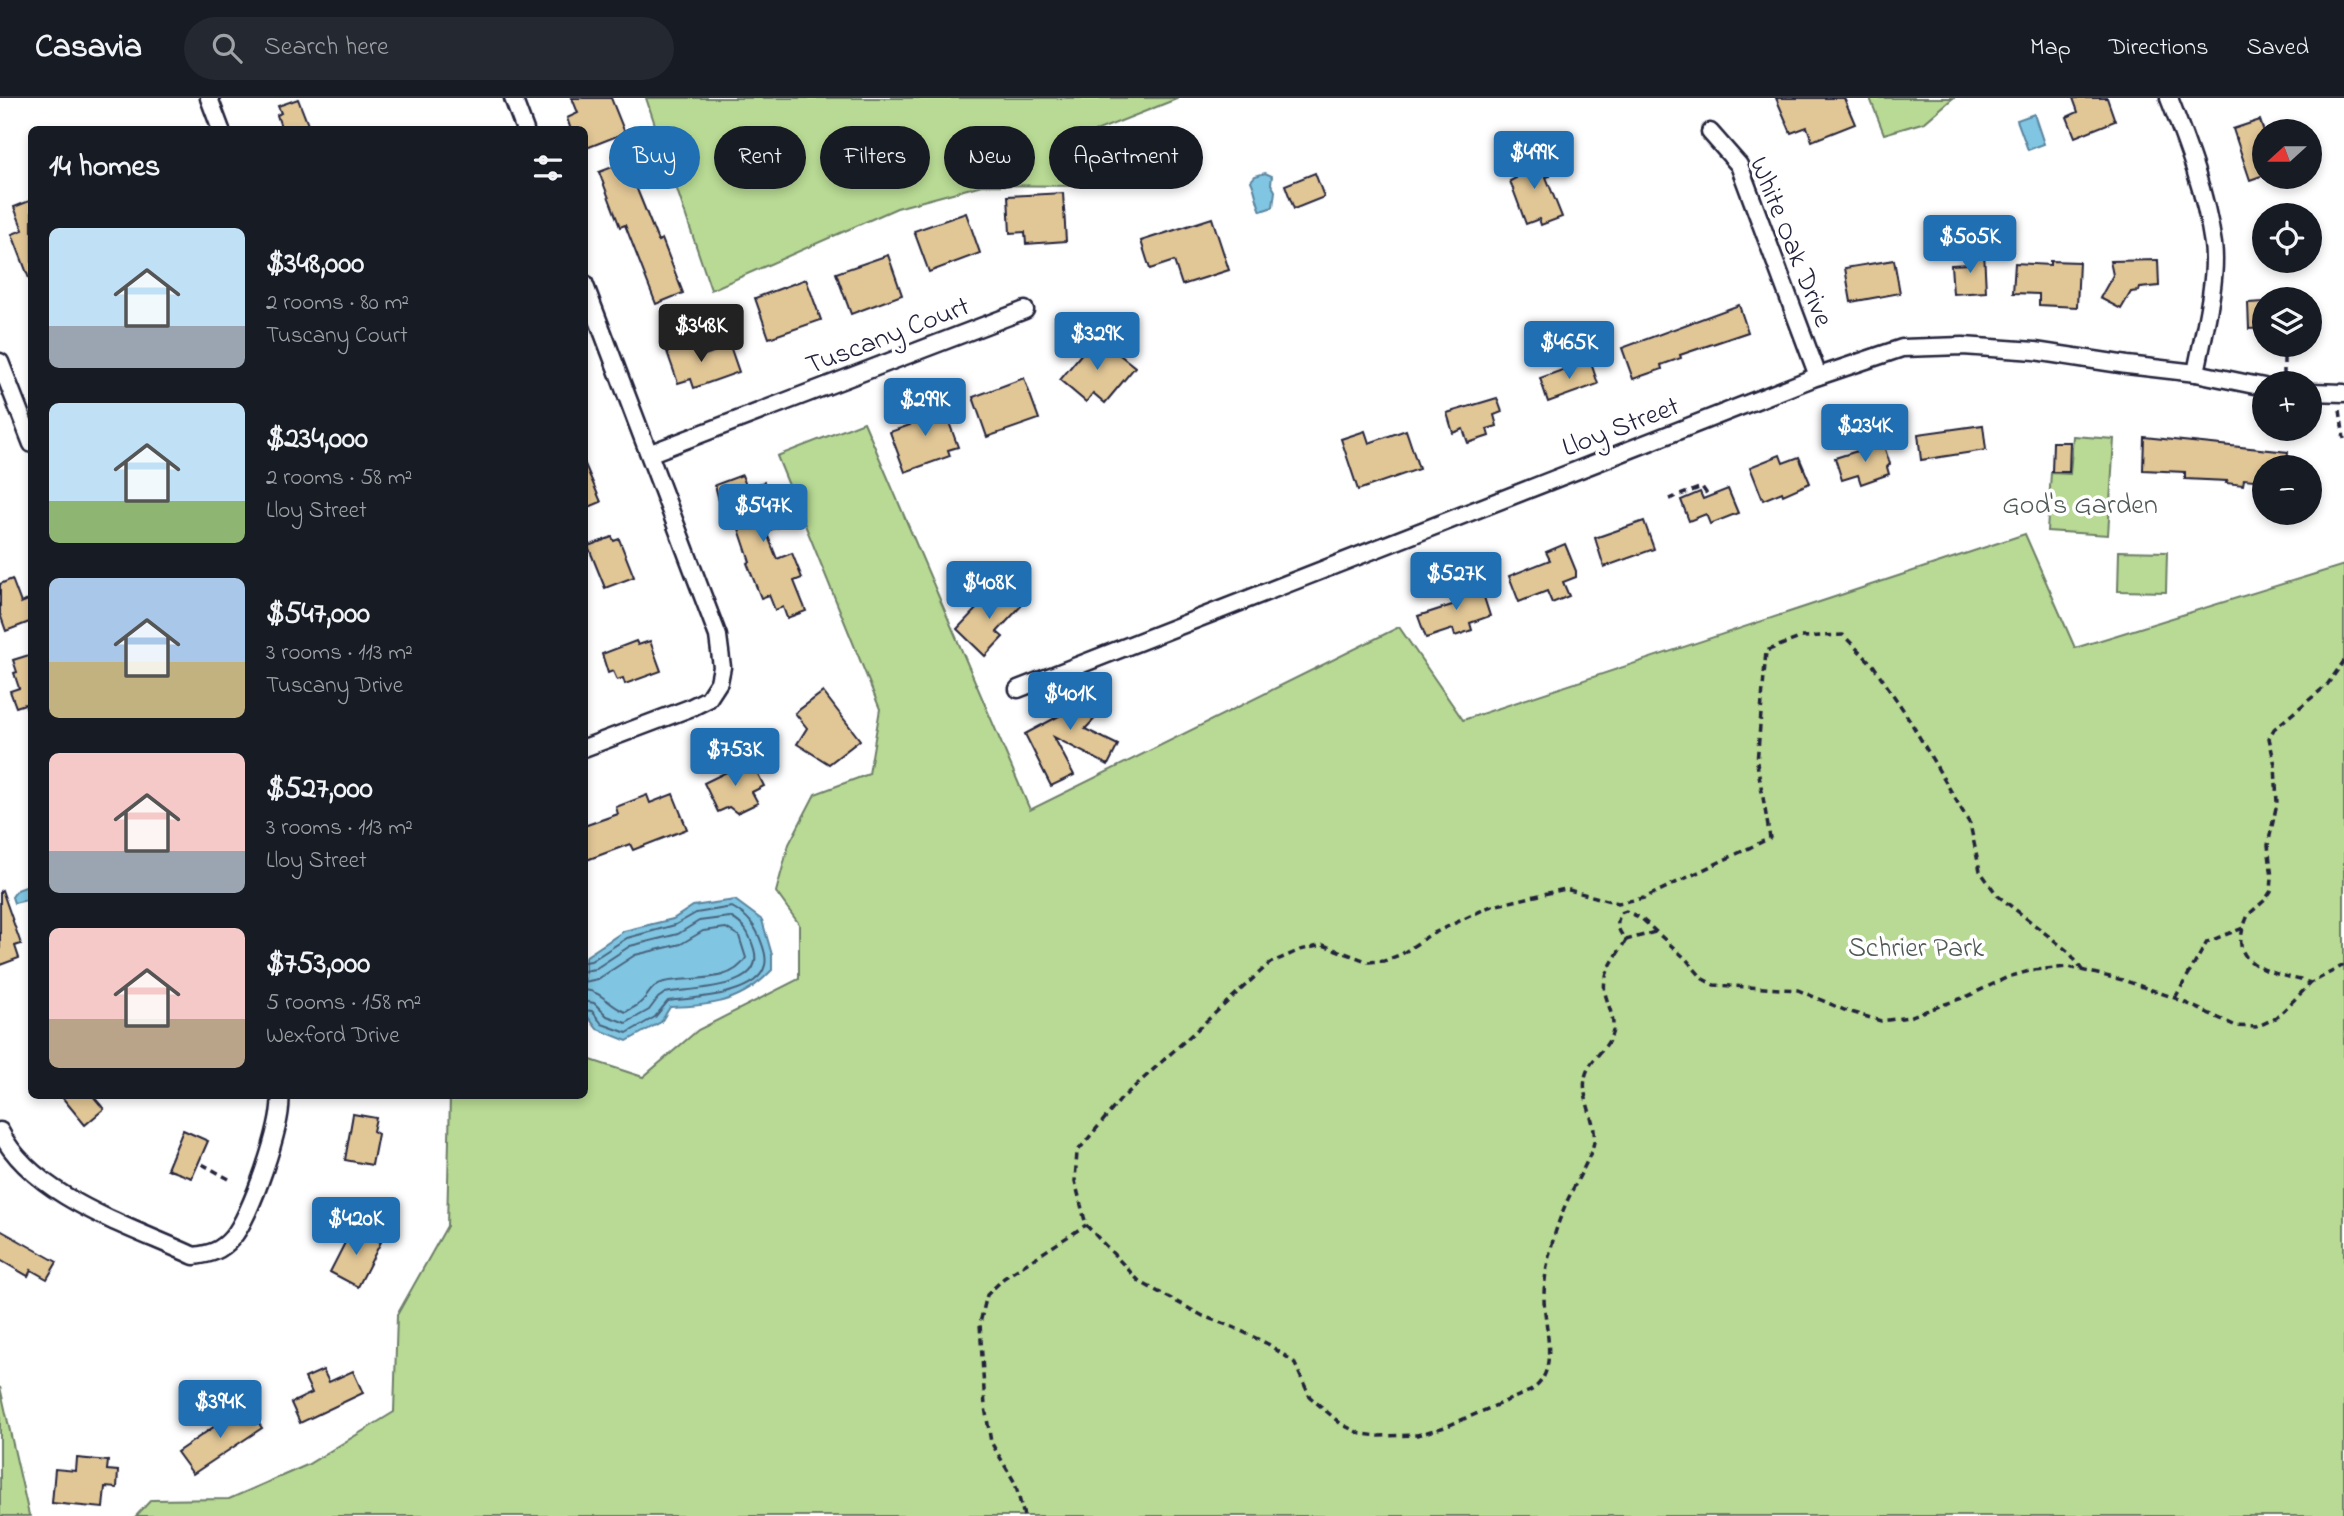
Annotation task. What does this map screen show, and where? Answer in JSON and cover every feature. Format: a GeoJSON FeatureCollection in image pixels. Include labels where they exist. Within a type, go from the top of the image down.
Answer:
{"type":"FeatureCollection","features":[{"type":"Feature","properties":{"kind":"street"},"geometry":{"type":"LineString","coordinates":[[209,98],[220,126]]}},
{"type":"Feature","properties":{"kind":"street"},"geometry":{"type":"LineString","coordinates":[[513,98],[524,126]]}},
{"type":"Feature","properties":{"kind":"street"},"geometry":{"type":"LineString","coordinates":[[2169,98],[2202,195],[2213,246],[2211,294],[2196,373]]}},
{"type":"Feature","properties":{"kind":"street","name":"White Oak Drive"},"geometry":{"type":"LineString","coordinates":[[1710,132],[1739,165],[1818,376]]}},
{"type":"Feature","properties":{"kind":"street"},"geometry":{"type":"LineString","coordinates":[[588,293],[719,636],[723,661],[719,682],[708,699],[588,746]]}},
{"type":"Feature","properties":{"kind":"street","name":"Tuscany Court"},"geometry":{"type":"LineString","coordinates":[[650,453],[1025,310]]}},
{"type":"Feature","properties":{"kind":"street","name":"Lloy Street"},"geometry":{"type":"LineString","coordinates":[[1017,689],[1818,376],[1902,348],[1963,346],[2035,351],[2196,373],[2252,385]]}},
{"type":"Feature","properties":{"kind":"street"},"geometry":{"type":"LineString","coordinates":[[0,362],[28,434]]}},
{"type":"Feature","properties":{"kind":"street"},"geometry":{"type":"LineString","coordinates":[[2322,392],[2341,393]]}},
{"type":"Feature","properties":{"kind":"street"},"geometry":{"type":"LineString","coordinates":[[0,1131],[22,1162],[37,1176],[79,1204],[194,1256],[211,1254],[234,1237],[250,1206],[278,1123],[280,1099]]}},
{"type":"Feature","properties":{"kind":"path"},"geometry":{"type":"LineString","coordinates":[[2341,393],[2344,439]]}},
{"type":"Feature","properties":{"kind":"path"},"geometry":{"type":"LineString","coordinates":[[1669,499],[1697,487],[1702,487],[1707,494]]}},
{"type":"Feature","properties":{"kind":"path"},"geometry":{"type":"LineString","coordinates":[[1655,933],[1626,940],[1604,981],[1613,1031],[1609,1042],[1586,1074],[1585,1099],[1594,1127],[1592,1150],[1581,1169],[1555,1233],[1544,1298],[1547,1368],[1539,1385],[1530,1391],[1445,1427],[1417,1434],[1362,1434],[1341,1424],[1310,1397],[1294,1362],[1268,1344],[1203,1316],[1140,1282],[1086,1225],[1075,1181],[1077,1152],[1121,1100],[1270,963],[1300,950],[1323,945],[1369,962],[1384,961],[1402,954],[1428,936],[1489,907],[1565,889],[1602,900],[1620,902],[1644,898],[1770,838],[1757,763],[1766,650],[1802,637],[1843,635],[1873,665],[1906,714],[1970,824],[1980,871],[1997,895],[2070,953],[2082,970]]}},
{"type":"Feature","properties":{"kind":"path"},"geometry":{"type":"LineString","coordinates":[[2311,984],[2258,968],[2247,958],[2241,945],[2248,915],[2271,891],[2268,845],[2277,803],[2275,765],[2269,738],[2274,729],[2308,703],[2327,684],[2344,661]]}},
{"type":"Feature","properties":{"kind":"path"},"geometry":{"type":"LineString","coordinates":[[1620,902],[1623,912]]}},
{"type":"Feature","properties":{"kind":"path"},"geometry":{"type":"LineString","coordinates":[[1623,912],[1632,913],[1686,959],[1703,979],[1714,985],[1798,990],[1844,1010],[1881,1021],[1909,1017],[1968,996],[2008,977],[2033,970],[2060,967],[2123,980],[2175,998],[2236,1026],[2256,1027],[2276,1018],[2311,984],[2344,965]]}},
{"type":"Feature","properties":{"kind":"path"},"geometry":{"type":"LineString","coordinates":[[1623,912],[1617,926],[1626,940]]}},
{"type":"Feature","properties":{"kind":"path"},"geometry":{"type":"LineString","coordinates":[[2175,998],[2207,942],[2243,928]]}},
{"type":"Feature","properties":{"kind":"path"},"geometry":{"type":"LineString","coordinates":[[202,1164],[229,1179]]}},
{"type":"Feature","properties":{"kind":"path"},"geometry":{"type":"LineString","coordinates":[[1024,1516],[1015,1483],[991,1442],[985,1407],[981,1323],[987,1295],[1004,1278],[1086,1225]]}},
{"type":"Feature","properties":{"kind":"green space"},"geometry":{"type":"Polygon","coordinates":[[[646,98],[1179,98],[1108,126],[1049,126],[1049,186],[1035,186],[1035,126],[944,126],[944,189],[967,189],[897,208],[711,290],[677,189],[700,189],[700,126],[655,126],[646,98]]]}},
{"type":"Feature","properties":{"kind":"green space"},"geometry":{"type":"Polygon","coordinates":[[[1870,98],[1953,98],[1925,122],[1884,134],[1870,98]]]}},
{"type":"Feature","properties":{"kind":"green space","name":"Schrier Park"},"geometry":{"type":"Polygon","coordinates":[[[864,422],[1030,810],[1399,627],[1463,720],[2025,534],[2075,648],[2344,565],[2344,1516],[136,1516],[151,1500],[229,1499],[307,1465],[394,1412],[397,1315],[447,1226],[450,1099],[588,1099],[588,1059],[643,1077],[698,1030],[799,979],[799,924],[776,892],[789,844],[815,794],[869,774],[880,709],[777,456],[864,422]]]}},
{"type":"Feature","properties":{"kind":"green space","name":"God's Garden"},"geometry":{"type":"Polygon","coordinates":[[[2073,436],[2114,439],[2108,535],[2047,531],[2051,473],[2070,474],[2073,436]]]}},
{"type":"Feature","properties":{"kind":"green space"},"geometry":{"type":"Polygon","coordinates":[[[2119,551],[2167,552],[2166,592],[2118,591],[2119,551]]]}},
{"type":"Feature","properties":{"kind":"green space"},"geometry":{"type":"Polygon","coordinates":[[[0,1387],[29,1515],[30,1516],[0,1516],[0,1387]]]}},
{"type":"Feature","properties":{"kind":"water"},"geometry":{"type":"Polygon","coordinates":[[[2034,114],[2044,144],[2028,150],[2017,120],[2034,114]]]}},
{"type":"Feature","properties":{"kind":"water"},"geometry":{"type":"Polygon","coordinates":[[[1265,173],[1272,176],[1271,184],[1275,191],[1273,207],[1261,211],[1251,181],[1255,176],[1265,173]]]}},
{"type":"Feature","properties":{"kind":"water"},"geometry":{"type":"Polygon","coordinates":[[[28,886],[28,900],[14,903],[12,897],[17,890],[28,886]]]}},
{"type":"Feature","properties":{"kind":"water"},"geometry":{"type":"Polygon","coordinates":[[[735,900],[762,920],[772,955],[772,970],[738,996],[713,1003],[670,1007],[661,1022],[627,1041],[597,1029],[588,1017],[588,955],[624,931],[673,919],[693,906],[735,900]]]}},
{"type":"Feature","properties":{"kind":"building"},"geometry":{"type":"Polygon","coordinates":[[[572,98],[611,98],[622,126],[609,126],[609,139],[588,147],[588,126],[570,126],[567,118],[578,113],[572,98]]]}},
{"type":"Feature","properties":{"kind":"building"},"geometry":{"type":"Polygon","coordinates":[[[1776,98],[1844,98],[1855,124],[1812,141],[1807,127],[1791,133],[1776,98]]]}},
{"type":"Feature","properties":{"kind":"building"},"geometry":{"type":"Polygon","coordinates":[[[2073,98],[2107,98],[2115,121],[2075,137],[2067,117],[2078,112],[2073,98]]]}},
{"type":"Feature","properties":{"kind":"building"},"geometry":{"type":"Polygon","coordinates":[[[298,99],[308,126],[281,126],[277,115],[281,113],[278,106],[298,99]]]}},
{"type":"Feature","properties":{"kind":"building"},"geometry":{"type":"Polygon","coordinates":[[[2252,123],[2250,180],[2233,129],[2252,123]]]}},
{"type":"Feature","properties":{"kind":"building"},"geometry":{"type":"Polygon","coordinates":[[[1541,153],[1550,176],[1546,177],[1562,217],[1541,225],[1539,219],[1526,224],[1510,181],[1516,178],[1511,164],[1541,153]]]}},
{"type":"Feature","properties":{"kind":"building"},"geometry":{"type":"Polygon","coordinates":[[[609,168],[609,189],[637,189],[658,241],[662,239],[683,293],[656,304],[625,225],[620,227],[599,172],[609,168]]]}},
{"type":"Feature","properties":{"kind":"building"},"geometry":{"type":"Polygon","coordinates":[[[1315,173],[1324,197],[1294,209],[1285,185],[1315,173]]]}},
{"type":"Feature","properties":{"kind":"building"},"geometry":{"type":"Polygon","coordinates":[[[1063,193],[1066,241],[1026,244],[1025,232],[1010,233],[1008,196],[1063,193]]]}},
{"type":"Feature","properties":{"kind":"building"},"geometry":{"type":"Polygon","coordinates":[[[28,202],[28,276],[12,234],[23,230],[14,207],[28,202]]]}},
{"type":"Feature","properties":{"kind":"building"},"geometry":{"type":"Polygon","coordinates":[[[966,213],[980,253],[929,272],[914,231],[966,213]]]}},
{"type":"Feature","properties":{"kind":"building"},"geometry":{"type":"Polygon","coordinates":[[[1212,218],[1229,270],[1182,285],[1174,261],[1150,269],[1141,241],[1212,218]]]}},
{"type":"Feature","properties":{"kind":"building"},"geometry":{"type":"Polygon","coordinates":[[[1984,251],[1986,292],[1953,294],[1951,265],[1968,264],[1968,252],[1984,251]]]}},
{"type":"Feature","properties":{"kind":"building"},"geometry":{"type":"Polygon","coordinates":[[[888,255],[902,295],[851,314],[836,273],[888,255]]]}},
{"type":"Feature","properties":{"kind":"building"},"geometry":{"type":"Polygon","coordinates":[[[1894,260],[1900,293],[1851,302],[1845,268],[1894,260]]]}},
{"type":"Feature","properties":{"kind":"building"},"geometry":{"type":"Polygon","coordinates":[[[2158,260],[2159,286],[2131,292],[2121,309],[2100,298],[2113,275],[2110,261],[2158,260]]]}},
{"type":"Feature","properties":{"kind":"building"},"geometry":{"type":"Polygon","coordinates":[[[2050,261],[2079,262],[2077,307],[2039,305],[2039,294],[2013,293],[2015,263],[2050,265],[2050,261]]]}},
{"type":"Feature","properties":{"kind":"building"},"geometry":{"type":"Polygon","coordinates":[[[806,279],[821,320],[769,338],[755,298],[806,279]]]}},
{"type":"Feature","properties":{"kind":"building"},"geometry":{"type":"Polygon","coordinates":[[[2248,303],[2252,303],[2252,329],[2249,329],[2248,303]]]}},
{"type":"Feature","properties":{"kind":"building"},"geometry":{"type":"Polygon","coordinates":[[[1739,305],[1748,332],[1680,355],[1681,358],[1661,365],[1662,369],[1633,379],[1622,348],[1739,305]]]}},
{"type":"Feature","properties":{"kind":"building"},"geometry":{"type":"Polygon","coordinates":[[[1096,336],[1135,367],[1105,403],[1093,393],[1086,402],[1060,380],[1096,336]]]}},
{"type":"Feature","properties":{"kind":"building"},"geometry":{"type":"Polygon","coordinates":[[[693,340],[699,357],[730,346],[739,372],[694,388],[691,379],[678,383],[666,349],[693,340]]]}},
{"type":"Feature","properties":{"kind":"building"},"geometry":{"type":"Polygon","coordinates":[[[1590,360],[1598,384],[1548,402],[1540,378],[1590,360]]]}},
{"type":"Feature","properties":{"kind":"building"},"geometry":{"type":"Polygon","coordinates":[[[1024,378],[1039,419],[987,437],[973,397],[1024,378]]]}},
{"type":"Feature","properties":{"kind":"building"},"geometry":{"type":"Polygon","coordinates":[[[1497,398],[1502,412],[1494,415],[1497,426],[1487,429],[1489,436],[1468,443],[1463,429],[1453,433],[1447,413],[1497,398]]]}},
{"type":"Feature","properties":{"kind":"building"},"geometry":{"type":"Polygon","coordinates":[[[942,403],[958,447],[948,450],[950,456],[905,472],[890,432],[910,425],[906,416],[942,403]]]}},
{"type":"Feature","properties":{"kind":"building"},"geometry":{"type":"Polygon","coordinates":[[[1983,425],[1986,450],[1921,460],[1918,434],[1983,425]]]}},
{"type":"Feature","properties":{"kind":"building"},"geometry":{"type":"Polygon","coordinates":[[[1406,430],[1419,469],[1358,490],[1341,439],[1365,431],[1369,443],[1406,430]]]}},
{"type":"Feature","properties":{"kind":"building"},"geometry":{"type":"Polygon","coordinates":[[[2144,437],[2288,452],[2288,455],[2252,455],[2252,480],[2244,479],[2243,485],[2226,483],[2227,481],[2185,479],[2185,472],[2143,470],[2144,437]]]}},
{"type":"Feature","properties":{"kind":"building"},"geometry":{"type":"Polygon","coordinates":[[[2053,442],[2070,442],[2069,472],[2052,472],[2053,442]]]}},
{"type":"Feature","properties":{"kind":"building"},"geometry":{"type":"Polygon","coordinates":[[[1883,443],[1890,464],[1887,467],[1889,474],[1861,484],[1858,475],[1842,480],[1835,458],[1883,443]]]}},
{"type":"Feature","properties":{"kind":"building"},"geometry":{"type":"Polygon","coordinates":[[[1780,455],[1783,463],[1799,457],[1810,483],[1783,495],[1782,492],[1763,500],[1750,467],[1780,455]]]}},
{"type":"Feature","properties":{"kind":"building"},"geometry":{"type":"Polygon","coordinates":[[[588,471],[601,502],[588,507],[588,471]]]}},
{"type":"Feature","properties":{"kind":"building"},"geometry":{"type":"Polygon","coordinates":[[[742,475],[747,488],[764,482],[779,527],[766,531],[777,559],[792,553],[802,578],[794,581],[806,611],[787,618],[783,607],[775,610],[769,595],[761,598],[747,563],[750,562],[731,505],[721,508],[715,485],[742,475]]]}},
{"type":"Feature","properties":{"kind":"building"},"geometry":{"type":"Polygon","coordinates":[[[1728,489],[1738,513],[1710,524],[1706,514],[1689,521],[1681,500],[1700,492],[1703,499],[1728,489]]]}},
{"type":"Feature","properties":{"kind":"building"},"geometry":{"type":"Polygon","coordinates":[[[1644,521],[1654,549],[1604,567],[1595,538],[1644,521]]]}},
{"type":"Feature","properties":{"kind":"building"},"geometry":{"type":"Polygon","coordinates":[[[612,537],[614,541],[619,539],[634,577],[605,588],[588,546],[612,537]]]}},
{"type":"Feature","properties":{"kind":"building"},"geometry":{"type":"Polygon","coordinates":[[[1565,544],[1576,571],[1576,577],[1563,582],[1569,596],[1552,603],[1547,591],[1519,602],[1509,576],[1550,560],[1546,552],[1565,544]]]}},
{"type":"Feature","properties":{"kind":"building"},"geometry":{"type":"Polygon","coordinates":[[[12,579],[21,603],[28,600],[28,623],[6,631],[0,614],[0,584],[12,579]]]}},
{"type":"Feature","properties":{"kind":"building"},"geometry":{"type":"Polygon","coordinates":[[[1467,579],[1472,594],[1482,591],[1490,616],[1470,623],[1472,630],[1455,636],[1453,629],[1426,638],[1418,616],[1455,604],[1448,585],[1467,579]]]}},
{"type":"Feature","properties":{"kind":"building"},"geometry":{"type":"Polygon","coordinates":[[[995,589],[1001,594],[1005,589],[1022,605],[997,632],[1003,637],[985,656],[957,629],[995,589]]]}},
{"type":"Feature","properties":{"kind":"building"},"geometry":{"type":"Polygon","coordinates":[[[636,641],[638,645],[650,641],[661,671],[625,684],[623,678],[617,680],[613,671],[608,673],[602,654],[636,641]]]}},
{"type":"Feature","properties":{"kind":"building"},"geometry":{"type":"Polygon","coordinates":[[[28,655],[28,711],[25,704],[16,707],[10,691],[19,688],[13,660],[28,655]]]}},
{"type":"Feature","properties":{"kind":"building"},"geometry":{"type":"Polygon","coordinates":[[[1084,677],[1102,711],[1085,729],[1118,745],[1108,765],[1054,737],[1074,775],[1051,786],[1025,734],[1059,716],[1049,696],[1084,677]]]}},
{"type":"Feature","properties":{"kind":"building"},"geometry":{"type":"Polygon","coordinates":[[[823,692],[860,740],[829,764],[797,744],[807,728],[795,713],[823,692]]]}},
{"type":"Feature","properties":{"kind":"building"},"geometry":{"type":"Polygon","coordinates":[[[751,760],[764,786],[752,792],[758,803],[737,813],[729,807],[718,812],[704,783],[751,760]]]}},
{"type":"Feature","properties":{"kind":"building"},"geometry":{"type":"Polygon","coordinates":[[[673,794],[687,829],[633,850],[630,844],[588,860],[588,825],[618,814],[616,807],[647,795],[650,803],[673,794]]]}},
{"type":"Feature","properties":{"kind":"building"},"geometry":{"type":"Polygon","coordinates":[[[2,890],[21,944],[15,946],[19,958],[0,965],[0,891],[2,890]]]}},
{"type":"Feature","properties":{"kind":"building"},"geometry":{"type":"Polygon","coordinates":[[[63,1099],[96,1099],[104,1109],[85,1125],[63,1099]]]}},
{"type":"Feature","properties":{"kind":"building"},"geometry":{"type":"Polygon","coordinates":[[[353,1114],[376,1118],[373,1131],[378,1134],[372,1165],[345,1160],[353,1114]]]}},
{"type":"Feature","properties":{"kind":"building"},"geometry":{"type":"Polygon","coordinates":[[[183,1130],[208,1141],[192,1178],[167,1169],[183,1130]]]}},
{"type":"Feature","properties":{"kind":"building"},"geometry":{"type":"Polygon","coordinates":[[[353,1227],[381,1242],[358,1287],[330,1272],[353,1227]]]}},
{"type":"Feature","properties":{"kind":"building"},"geometry":{"type":"Polygon","coordinates":[[[0,1230],[57,1262],[47,1279],[31,1270],[28,1276],[0,1260],[0,1230]]]}},
{"type":"Feature","properties":{"kind":"building"},"geometry":{"type":"Polygon","coordinates":[[[323,1370],[329,1382],[353,1371],[363,1393],[300,1423],[291,1403],[312,1393],[305,1378],[323,1370]]]}},
{"type":"Feature","properties":{"kind":"building"},"geometry":{"type":"Polygon","coordinates":[[[246,1405],[262,1428],[193,1474],[177,1452],[246,1405]]]}},
{"type":"Feature","properties":{"kind":"building"},"geometry":{"type":"Polygon","coordinates":[[[77,1458],[108,1461],[107,1470],[118,1471],[117,1488],[105,1487],[103,1508],[52,1503],[55,1469],[76,1471],[77,1458]]]}}]}
